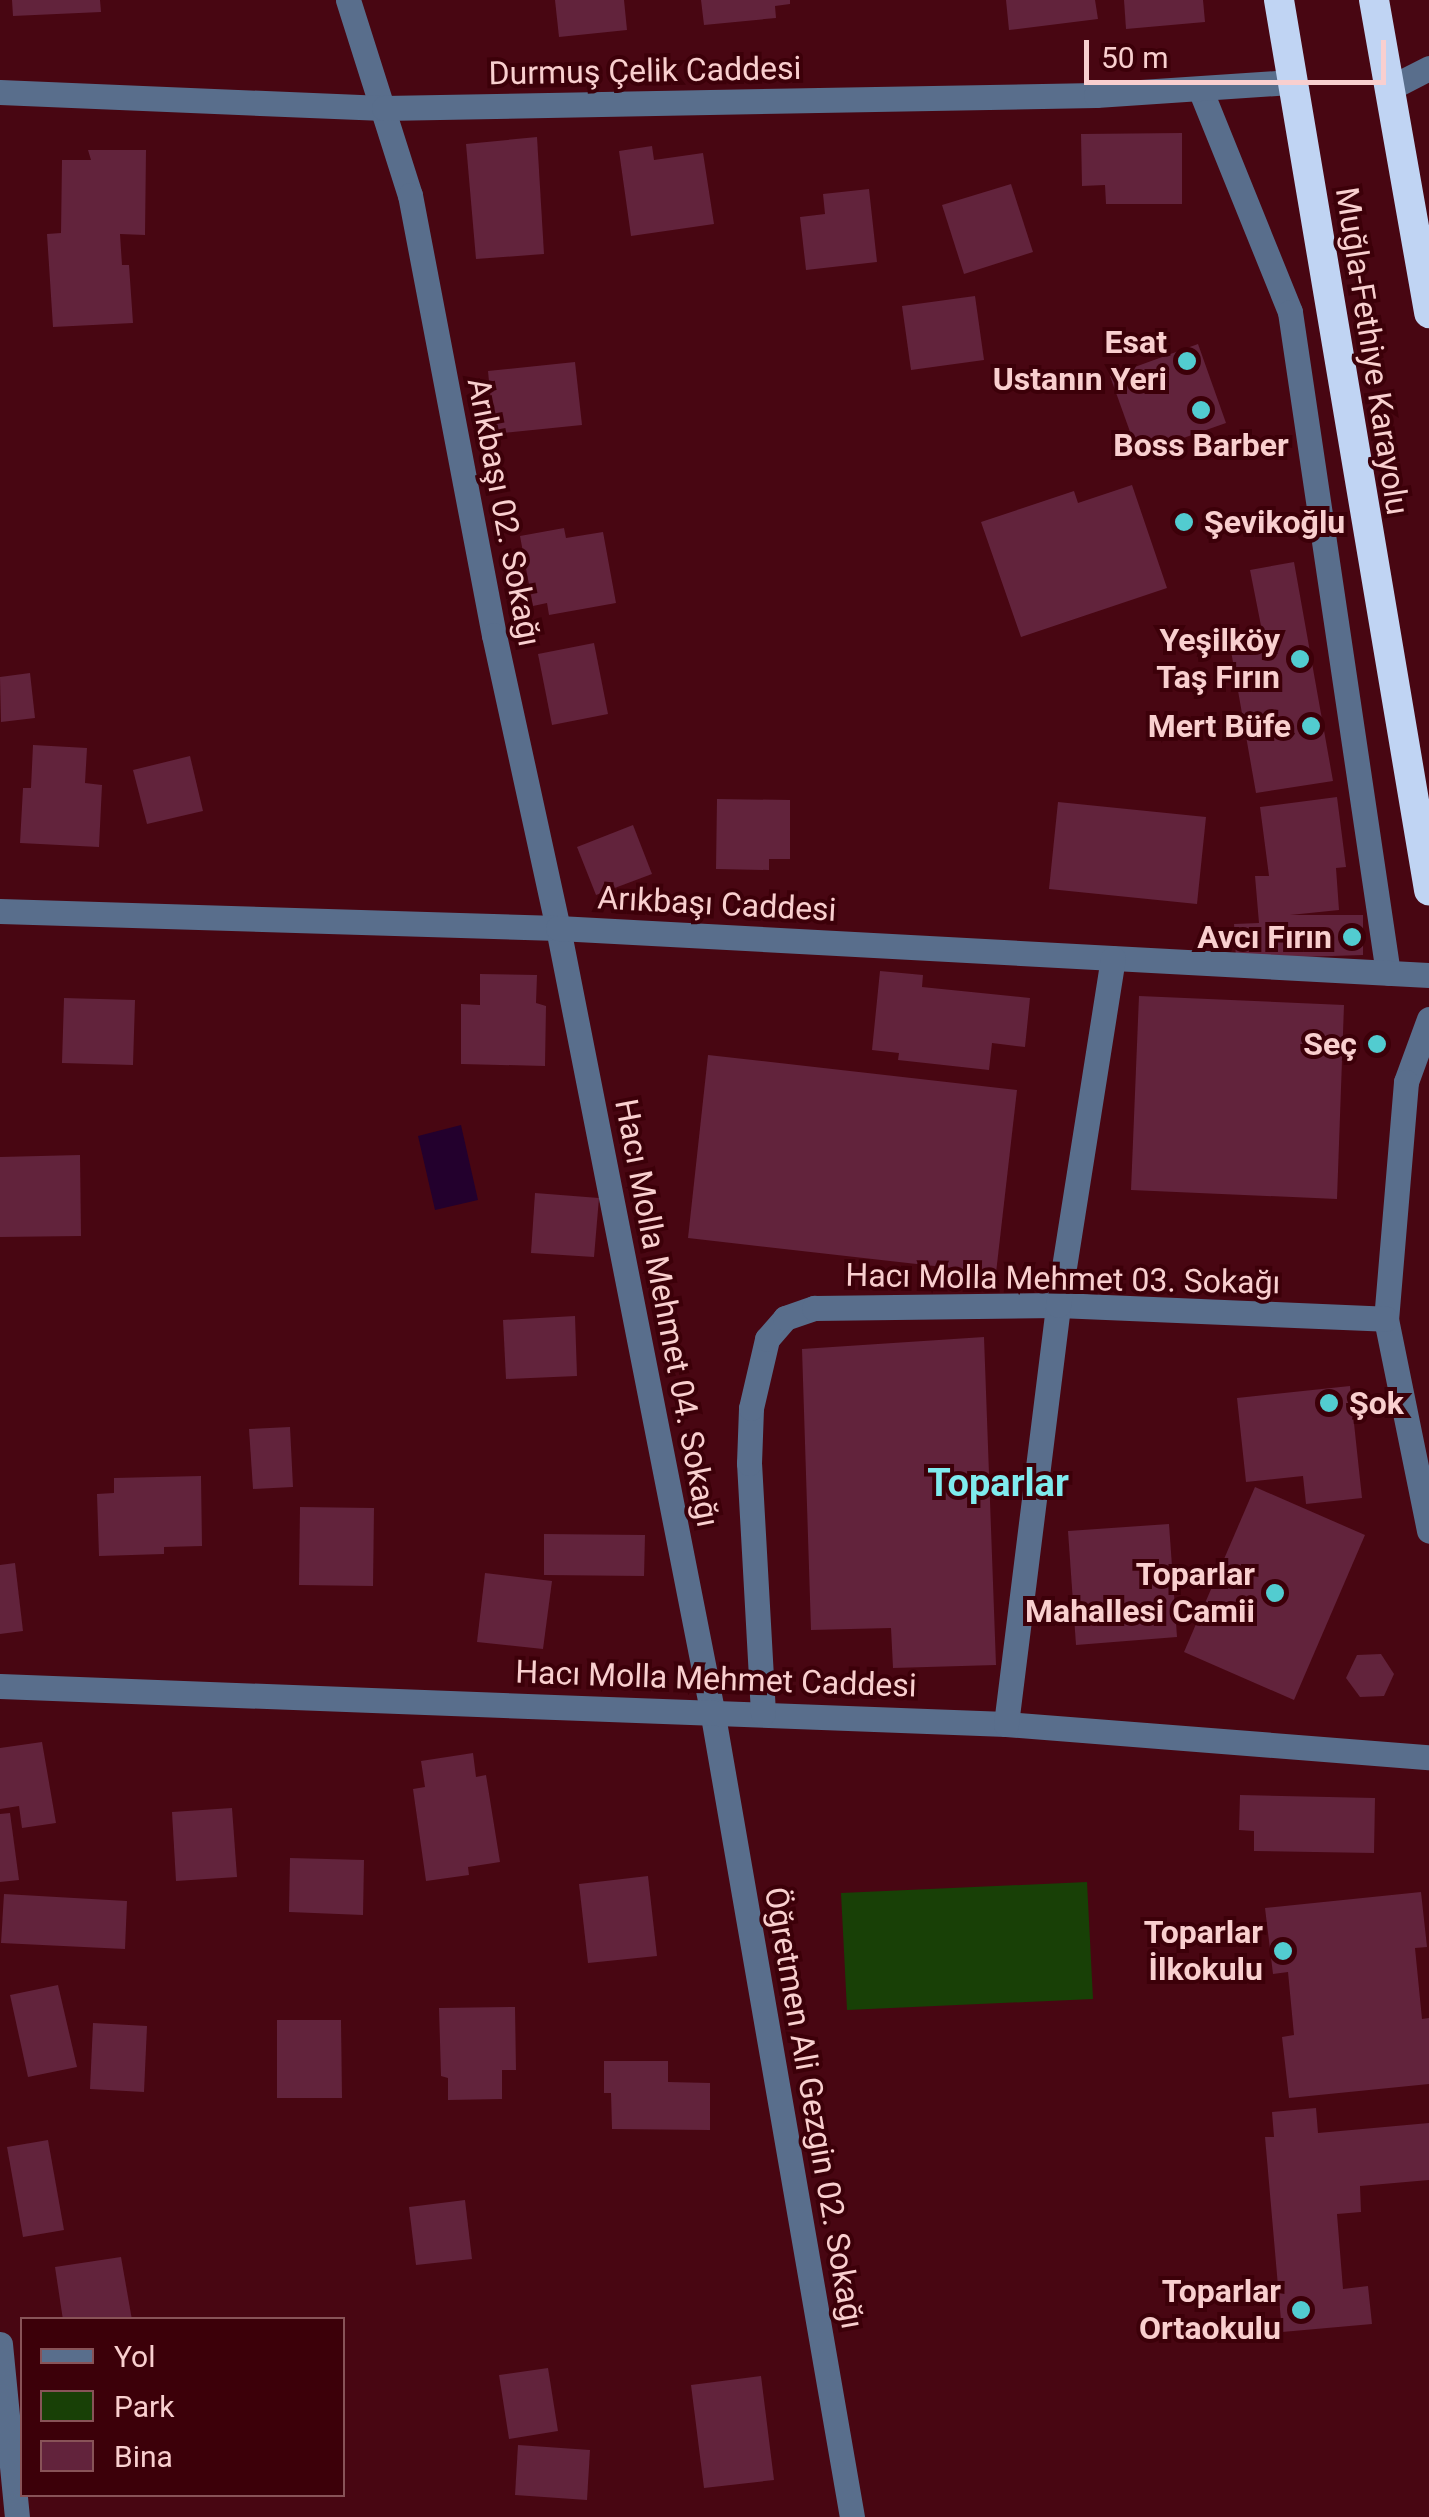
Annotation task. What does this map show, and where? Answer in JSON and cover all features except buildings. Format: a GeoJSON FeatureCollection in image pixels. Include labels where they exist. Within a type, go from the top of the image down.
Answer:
{"type":"FeatureCollection","features":[{"type":"Feature","properties":{"kind":"highway","name":"Muğla-Fethiye Karayolu"},"geometry":{"type":"LineString","coordinates":[[1279,0],[1429,890]]}},
{"type":"Feature","properties":{"kind":"highway","name":"Muğla-Fethiye Karayolu"},"geometry":{"type":"LineString","coordinates":[[1374,0],[1429,313]]}},
{"type":"Feature","properties":{"kind":"street","name":"Arıkbaşı 02. Sokağı"},"geometry":{"type":"LineString","coordinates":[[348,0],[384,108],[425,266],[494,635],[558,928]]}},
{"type":"Feature","properties":{"kind":"street"},"geometry":{"type":"LineString","coordinates":[[1388,89],[1429,68]]}},
{"type":"Feature","properties":{"kind":"street","name":"Durmuş Çelik Caddesi"},"geometry":{"type":"LineString","coordinates":[[0,92],[384,108],[1096,95],[1291,82]]}},
{"type":"Feature","properties":{"kind":"street"},"geometry":{"type":"LineString","coordinates":[[1200,89],[1290,312],[1388,973]]}},
{"type":"Feature","properties":{"kind":"street","name":"Arıkbaşı Caddesi"},"geometry":{"type":"LineString","coordinates":[[0,910],[558,928],[1429,975]]}},
{"type":"Feature","properties":{"kind":"street","name":"Hacı Molla Mehmet 04. Sokağı"},"geometry":{"type":"LineString","coordinates":[[558,928],[712,1710]]}},
{"type":"Feature","properties":{"kind":"street"},"geometry":{"type":"LineString","coordinates":[[1006,1724],[1058,1305],[1113,958]]}},
{"type":"Feature","properties":{"kind":"street"},"geometry":{"type":"LineString","coordinates":[[1429,1018],[1406,1082],[1386,1319],[1429,1530]]}},
{"type":"Feature","properties":{"kind":"street","name":"Hacı Molla Mehmet 03. Sokağı"},"geometry":{"type":"LineString","coordinates":[[763,1712],[750,1463],[751,1408],[767,1340],[785,1318],[814,1308],[1058,1305],[1386,1319]]}},
{"type":"Feature","properties":{"kind":"street","name":"Hacı Molla Mehmet Caddesi"},"geometry":{"type":"LineString","coordinates":[[0,1686],[1006,1724],[1429,1757]]}},
{"type":"Feature","properties":{"kind":"street","name":"Öğretmen Ali Gezgin 02. Sokağı"},"geometry":{"type":"LineString","coordinates":[[712,1710],[852,2517]]}},
{"type":"Feature","properties":{"kind":"street"},"geometry":{"type":"LineString","coordinates":[[0,2344],[17,2517]]}},
{"type":"Feature","properties":{"kind":"green space"},"geometry":{"type":"Polygon","coordinates":[[[1087,1882],[1093,1999],[847,2010],[841,1893],[1087,1882]]]}},
{"type":"Feature","properties":{"kind":"shaded area"},"geometry":{"type":"Polygon","coordinates":[[[461,1125],[478,1200],[435,1210],[418,1136],[461,1125]]]}},
{"type":"Feature","properties":{"kind":"place","name":"Esat Ustanın Yeri"},"geometry":{"type":"Point","coordinates":[1187,361]}},
{"type":"Feature","properties":{"kind":"place","name":"Boss Barber"},"geometry":{"type":"Point","coordinates":[1201,410]}},
{"type":"Feature","properties":{"kind":"place","name":"Şevikoğlu"},"geometry":{"type":"Point","coordinates":[1184,522]}},
{"type":"Feature","properties":{"kind":"place","name":"Yeşilköy Taş Fırın"},"geometry":{"type":"Point","coordinates":[1300,659]}},
{"type":"Feature","properties":{"kind":"place","name":"Mert Büfe"},"geometry":{"type":"Point","coordinates":[1311,726]}},
{"type":"Feature","properties":{"kind":"place","name":"Avcı Fırın"},"geometry":{"type":"Point","coordinates":[1352,937]}},
{"type":"Feature","properties":{"kind":"place","name":"Seç"},"geometry":{"type":"Point","coordinates":[1377,1044]}},
{"type":"Feature","properties":{"kind":"place","name":"Şok"},"geometry":{"type":"Point","coordinates":[1329,1403]}},
{"type":"Feature","properties":{"kind":"place","name":"Toparlar Mahallesi Camii"},"geometry":{"type":"Point","coordinates":[1275,1593]}},
{"type":"Feature","properties":{"kind":"place","name":"Toparlar İlkokulu"},"geometry":{"type":"Point","coordinates":[1283,1951]}},
{"type":"Feature","properties":{"kind":"place","name":"Toparlar Ortaokulu"},"geometry":{"type":"Point","coordinates":[1301,2310]}},
{"type":"Feature","properties":{"kind":"district","name":"Toparlar"},"geometry":{"type":"Point","coordinates":[998,1484]}}]}
